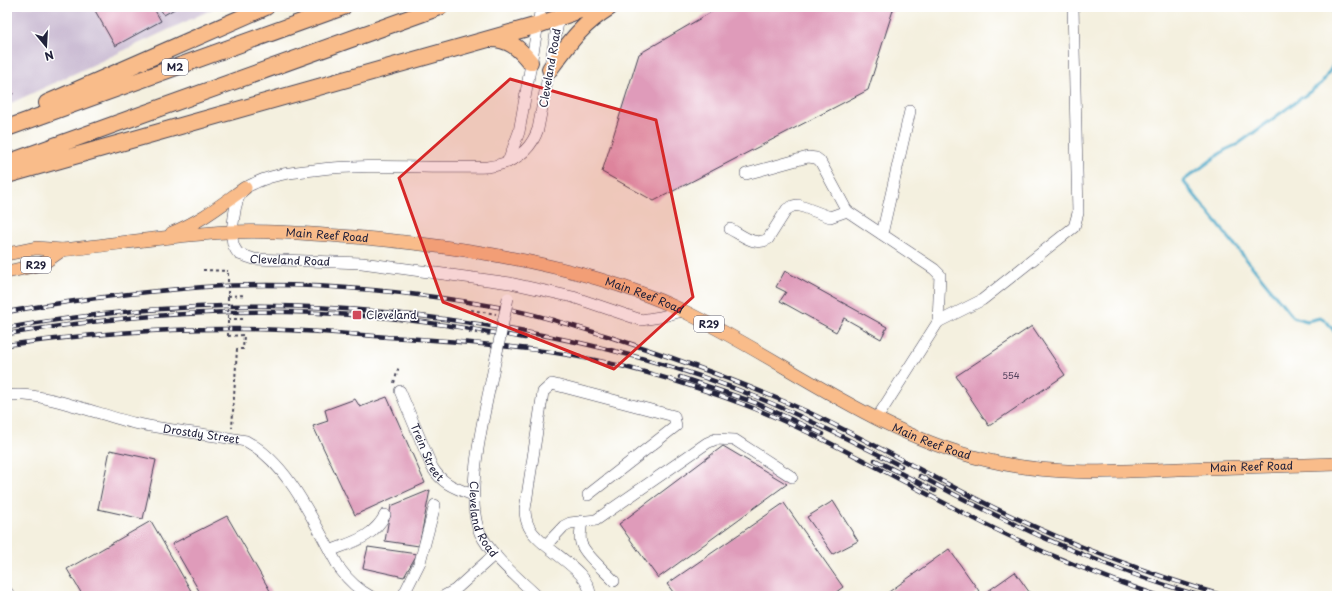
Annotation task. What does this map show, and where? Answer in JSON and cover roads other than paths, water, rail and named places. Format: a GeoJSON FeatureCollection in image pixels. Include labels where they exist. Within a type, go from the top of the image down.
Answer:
{"type":"FeatureCollection","features":[{"type":"Feature","properties":{"kind":"highway"},"geometry":{"type":"LineString","coordinates":[[7,120],[266,7]]}},
{"type":"Feature","properties":{"kind":"highway","name":"M2"},"geometry":{"type":"LineString","coordinates":[[7,128],[343,7]]}},
{"type":"Feature","properties":{"kind":"highway"},"geometry":{"type":"LineString","coordinates":[[7,163],[440,7]]}},
{"type":"Feature","properties":{"kind":"highway"},"geometry":{"type":"LineString","coordinates":[[7,176],[184,124],[490,39],[538,25],[560,13],[589,7]]}},
{"type":"Feature","properties":{"kind":"highway"},"geometry":{"type":"LineString","coordinates":[[550,69],[579,29],[589,20],[610,7]]}},
{"type":"Feature","properties":{"kind":"highway"},"geometry":{"type":"LineString","coordinates":[[490,39],[503,40],[515,46],[530,62]]}},
{"type":"Feature","properties":{"kind":"main road"},"geometry":{"type":"LineString","coordinates":[[158,239],[198,222],[244,188]]}},
{"type":"Feature","properties":{"kind":"main road","name":"Main Reef Road"},"geometry":{"type":"LineString","coordinates":[[7,254],[36,248],[62,250],[232,232],[297,233],[386,240],[504,257],[611,282],[649,295],[750,346],[808,382],[912,436],[968,456],[1030,468],[1063,472],[1102,473],[1337,464]]}},
{"type":"Feature","properties":{"kind":"main road","name":"Main Reef Road"},"geometry":{"type":"LineString","coordinates":[[7,272],[42,264],[62,250]]}},
{"type":"Feature","properties":{"kind":"street","name":"Cleveland Road"},"geometry":{"type":"LineString","coordinates":[[508,162],[519,132],[530,62],[541,7]]}},
{"type":"Feature","properties":{"kind":"street"},"geometry":{"type":"LineString","coordinates":[[938,322],[982,300],[1074,226],[1078,214],[1073,7]]}},
{"type":"Feature","properties":{"kind":"street","name":"Cleveland Road"},"geometry":{"type":"LineString","coordinates":[[560,13],[535,138],[521,156],[496,166],[473,168],[372,166],[326,168],[279,175],[244,188],[236,204],[232,232],[236,250],[239,254],[254,259],[362,263],[510,283],[573,297],[641,320],[682,311]]}},
{"type":"Feature","properties":{"kind":"street"},"geometry":{"type":"LineString","coordinates":[[882,234],[910,111]]}},
{"type":"Feature","properties":{"kind":"street"},"geometry":{"type":"LineString","coordinates":[[746,174],[808,157],[816,158],[820,161],[847,211],[934,269],[940,275],[938,322],[877,418]]}},
{"type":"Feature","properties":{"kind":"street"},"geometry":{"type":"LineString","coordinates":[[730,229],[757,243],[768,239],[787,209],[793,206],[798,205],[830,217],[847,211]]}},
{"type":"Feature","properties":{"kind":"street","name":"Cleveland Road"},"geometry":{"type":"LineString","coordinates":[[510,283],[478,454],[473,495],[474,514],[476,523],[486,543],[537,596]]}},
{"type":"Feature","properties":{"kind":"street"},"geometry":{"type":"LineString","coordinates":[[588,495],[676,426],[674,416],[552,384],[543,392],[525,509],[526,521],[529,529],[584,579],[590,596]]}},
{"type":"Feature","properties":{"kind":"street","name":"Trein Street"},"geometry":{"type":"LineString","coordinates":[[400,391],[432,467],[438,477],[451,487],[473,495]]}},
{"type":"Feature","properties":{"kind":"street","name":"Drostdy Street"},"geometry":{"type":"LineString","coordinates":[[7,396],[14,394],[43,398],[134,422],[246,442],[259,448],[281,470],[296,492],[348,580],[355,587],[370,596]]}},
{"type":"Feature","properties":{"kind":"street"},"geometry":{"type":"LineString","coordinates":[[546,545],[564,526],[570,523],[596,520],[707,443],[716,439],[735,440],[792,477]]}},
{"type":"Feature","properties":{"kind":"street"},"geometry":{"type":"LineString","coordinates":[[403,596],[420,562],[435,504]]}},
{"type":"Feature","properties":{"kind":"street"},"geometry":{"type":"LineString","coordinates":[[330,551],[372,533],[380,524],[385,515]]}},
{"type":"Feature","properties":{"kind":"street"},"geometry":{"type":"LineString","coordinates":[[582,521],[580,536],[581,544],[614,581]]}},
{"type":"Feature","properties":{"kind":"street"},"geometry":{"type":"LineString","coordinates":[[444,596],[456,590],[495,554]]}},
{"type":"Feature","properties":{"kind":"street"},"geometry":{"type":"LineString","coordinates":[[7,592],[10,596]]}},
{"type":"Feature","properties":{"kind":"waterway"},"geometry":{"type":"LineString","coordinates":[[1332,7],[1337,24]]}},
{"type":"Feature","properties":{"kind":"waterway"},"geometry":{"type":"LineString","coordinates":[[1337,54],[1332,67],[1322,83],[1238,144],[1225,150],[1183,181],[1293,317],[1307,321],[1320,318],[1327,322],[1337,335]]}},
{"type":"Feature","properties":{"kind":"railway"},"geometry":{"type":"LineString","coordinates":[[7,312],[80,300],[155,291],[240,285],[312,286],[385,291],[457,300],[522,312],[635,345],[760,391],[808,412],[973,497],[1052,535],[1137,568],[1224,596]]}},
{"type":"Feature","properties":{"kind":"railway"},"geometry":{"type":"LineString","coordinates":[[7,328],[71,318],[135,311],[198,307],[260,306],[323,308],[386,312],[450,320],[576,342],[669,366],[729,386],[759,398],[830,430],[901,466]]}},
{"type":"Feature","properties":{"kind":"railway"},"geometry":{"type":"LineString","coordinates":[[7,334],[96,321],[141,317],[231,312],[276,312],[321,313],[406,320],[525,338]]}},
{"type":"Feature","properties":{"kind":"railway"},"geometry":{"type":"LineString","coordinates":[[7,345],[124,332],[260,329],[296,330],[448,341],[530,349],[602,361],[653,374],[704,390],[784,421],[873,465],[961,512],[1053,556],[1159,596]]}},
{"type":"Feature","properties":{"kind":"railway"},"geometry":{"type":"LineString","coordinates":[[680,377],[756,403],[823,434]]}},
{"type":"Feature","properties":{"kind":"railway"},"geometry":{"type":"LineString","coordinates":[[875,460],[935,491]]}},
{"type":"Feature","properties":{"kind":"railway"},"geometry":{"type":"LineString","coordinates":[[920,476],[1023,528],[1093,559],[1164,585],[1201,596]]}},
{"type":"Feature","properties":{"kind":"place","name":"Cleveland"},"geometry":{"type":"Point","coordinates":[357,315]}}]}
